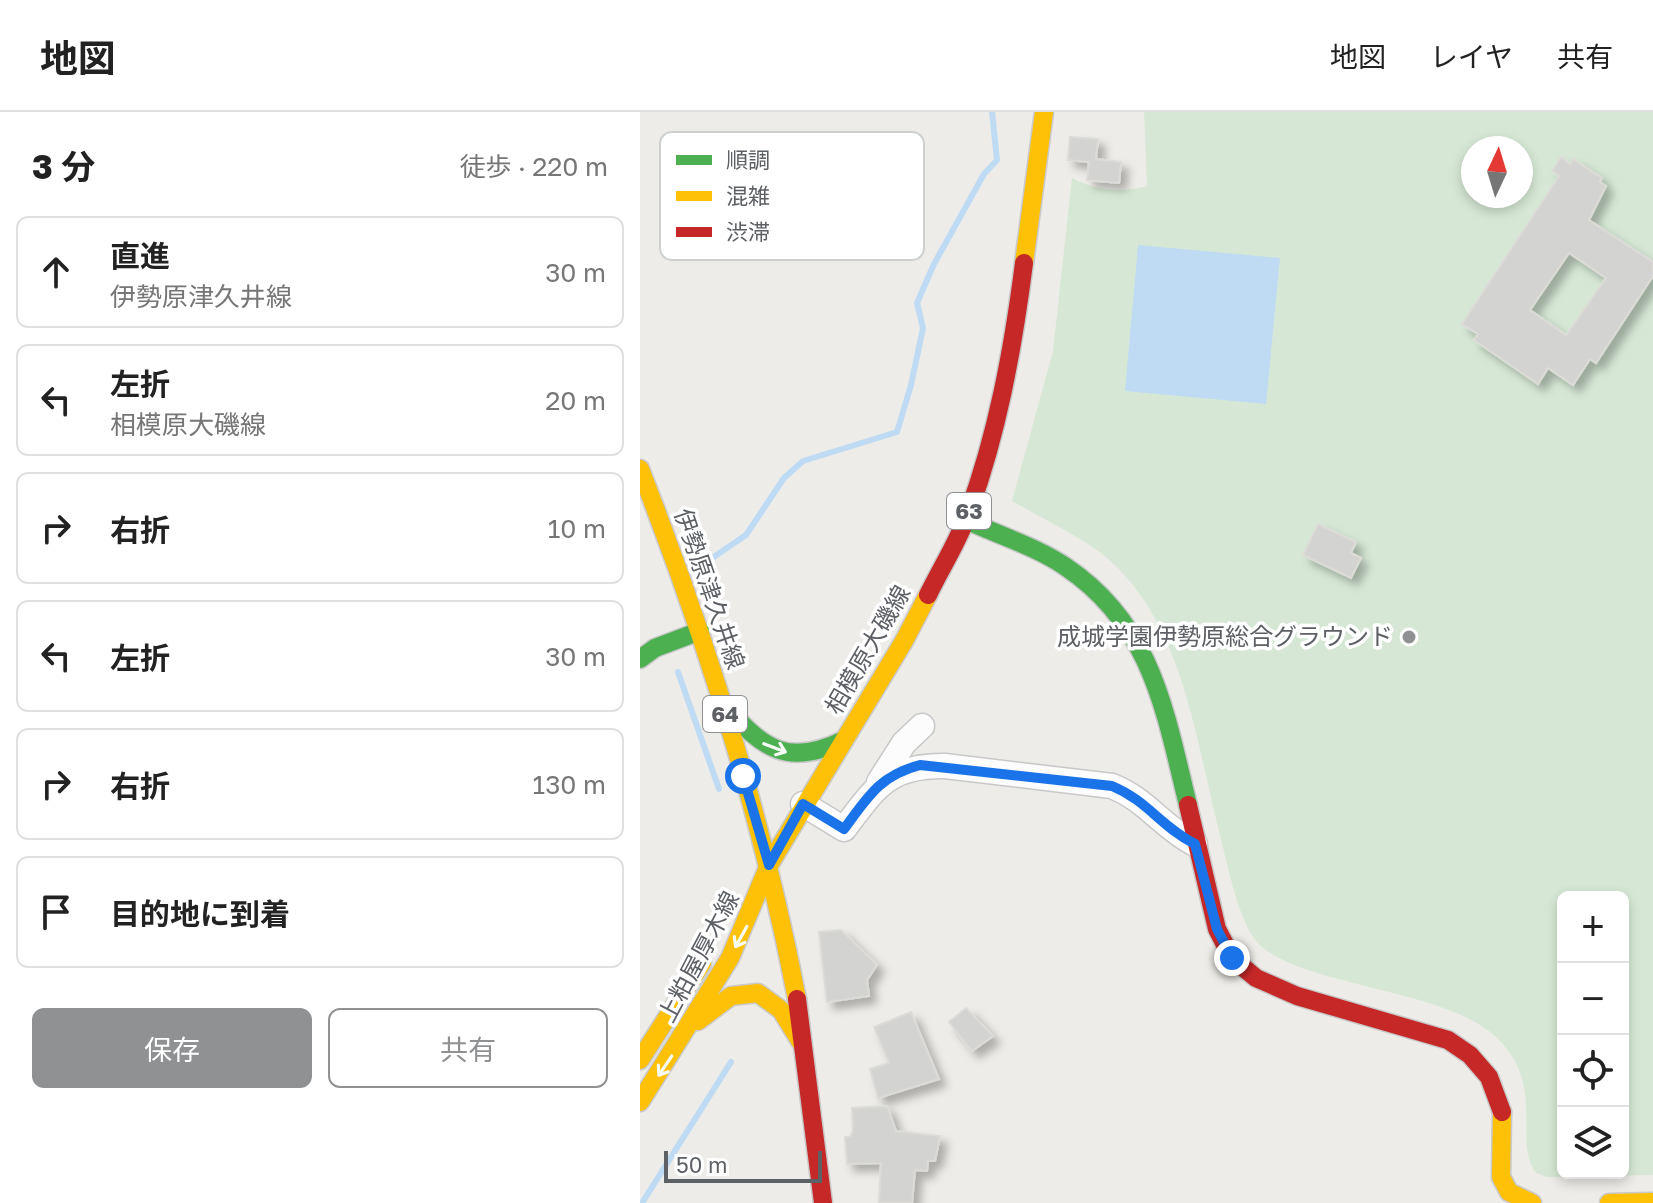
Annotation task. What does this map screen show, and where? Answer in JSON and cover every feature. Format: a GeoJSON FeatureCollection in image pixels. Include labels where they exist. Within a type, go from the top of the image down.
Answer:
{"type":"FeatureCollection","features":[{"type":"Feature","properties":{"kind":"main road","name":"相模原大磯線"},"geometry":{"type":"LineString","coordinates":[[769,865],[904,641],[966,520],[987,456],[1016,326],[1044,112]]}},
{"type":"Feature","properties":{"kind":"main road","name":"伊勢原津久井線"},"geometry":{"type":"LineString","coordinates":[[640,469],[678,563],[769,865]]}},
{"type":"Feature","properties":{"kind":"main road"},"geometry":{"type":"LineString","coordinates":[[966,520],[1065,566],[1112,606],[1129,628],[1160,688],[1217,929],[1243,970],[1297,996],[1448,1040],[1480,1064],[1497,1092],[1502,1109],[1501,1177],[1509,1192],[1532,1203]]}},
{"type":"Feature","properties":{"kind":"main road"},"geometry":{"type":"LineString","coordinates":[[640,659],[655,648],[700,631]]}},
{"type":"Feature","properties":{"kind":"main road"},"geometry":{"type":"LineString","coordinates":[[722,701],[750,736],[778,752],[819,752],[844,740]]}},
{"type":"Feature","properties":{"kind":"main road"},"geometry":{"type":"LineString","coordinates":[[769,865],[806,1053],[823,1203]]}},
{"type":"Feature","properties":{"kind":"main road","name":"上粕屋厚木線"},"geometry":{"type":"LineString","coordinates":[[640,1060],[769,865]]}},
{"type":"Feature","properties":{"kind":"main road","name":"上粕屋厚木線"},"geometry":{"type":"LineString","coordinates":[[640,1102],[689,1030],[753,916],[769,865]]}},
{"type":"Feature","properties":{"kind":"main road"},"geometry":{"type":"LineString","coordinates":[[689,1030],[715,1005],[731,995],[764,995],[777,1002],[788,1016],[806,1053]]}},
{"type":"Feature","properties":{"kind":"main road"},"geometry":{"type":"LineString","coordinates":[[1609,1203],[1653,1202]]}},
{"type":"Feature","properties":{"kind":"street"},"geometry":{"type":"LineString","coordinates":[[803,804],[844,829],[904,743],[922,726]]}},
{"type":"Feature","properties":{"kind":"street"},"geometry":{"type":"LineString","coordinates":[[877,784],[902,770],[920,765],[1112,786],[1136,796],[1172,832],[1195,844]]}},
{"type":"Feature","properties":{"kind":"green space","name":"成城学園伊勢原総合グラウンド"},"geometry":{"type":"Polygon","coordinates":[[[1144,112],[1653,112],[1653,1175],[1629,1175],[1629,891],[1557,891],[1557,1177],[1547,1177],[1536,1173],[1529,1160],[1521,1075],[1512,1056],[1497,1038],[1473,1021],[1441,1007],[1298,967],[1271,954],[1253,937],[1228,869],[1191,712],[1164,636],[1145,602],[1121,571],[1091,546],[1012,501],[1053,351],[1072,178],[1108,190],[1147,186],[1144,112]]]}},
{"type":"Feature","properties":{"kind":"water"},"geometry":{"type":"Polygon","coordinates":[[[1138,245],[1280,258],[1266,404],[1125,391],[1138,245]]]}},
{"type":"Feature","properties":{"kind":"building"},"geometry":{"type":"Polygon","coordinates":[[[1070,137],[1098,139],[1096,159],[1121,162],[1119,183],[1087,180],[1089,162],[1068,160],[1070,137]]]}},
{"type":"Feature","properties":{"kind":"building"},"geometry":{"type":"Polygon","coordinates":[[[1561,157],[1570,164],[1573,159],[1602,178],[1600,182],[1606,186],[1589,220],[1653,262],[1653,276],[1596,363],[1590,359],[1573,385],[1548,368],[1538,384],[1474,340],[1478,334],[1462,324],[1559,176],[1552,171],[1561,157]],[[1569,253],[1530,310],[1566,335],[1606,278],[1569,253]]]}},
{"type":"Feature","properties":{"kind":"building"},"geometry":{"type":"Polygon","coordinates":[[[1318,524],[1356,542],[1351,553],[1361,558],[1351,578],[1303,555],[1318,524]]]}},
{"type":"Feature","properties":{"kind":"building"},"geometry":{"type":"Polygon","coordinates":[[[841,930],[877,965],[867,980],[869,996],[827,1002],[819,932],[841,930]]]}},
{"type":"Feature","properties":{"kind":"building"},"geometry":{"type":"Polygon","coordinates":[[[966,1008],[993,1036],[972,1051],[949,1022],[966,1008]]]}},
{"type":"Feature","properties":{"kind":"building"},"geometry":{"type":"Polygon","coordinates":[[[911,1012],[939,1079],[878,1098],[870,1069],[889,1063],[874,1027],[911,1012]]]}},
{"type":"Feature","properties":{"kind":"building"},"geometry":{"type":"Polygon","coordinates":[[[887,1106],[896,1131],[940,1136],[935,1161],[928,1161],[927,1171],[915,1170],[912,1203],[879,1203],[881,1163],[847,1164],[845,1137],[850,1137],[853,1131],[852,1108],[887,1106]]]}},
{"type":"Feature","properties":{"kind":"waterway"},"geometry":{"type":"LineString","coordinates":[[699,567],[746,535],[784,478],[803,461],[897,432],[923,328],[917,303],[934,264],[984,174],[997,160],[992,112]]}},
{"type":"Feature","properties":{"kind":"waterway"},"geometry":{"type":"LineString","coordinates":[[678,672],[719,789]]}},
{"type":"Feature","properties":{"kind":"waterway"},"geometry":{"type":"LineString","coordinates":[[642,1203],[731,1062]]}},
{"type":"Feature","properties":{"kind":"traffic: fast"},"geometry":{"type":"LineString","coordinates":[[966,520],[1055,560],[1095,590],[1118,615],[1151,672],[1188,805]]}},
{"type":"Feature","properties":{"kind":"traffic: fast"},"geometry":{"type":"LineString","coordinates":[[640,659],[655,648],[700,631]]}},
{"type":"Feature","properties":{"kind":"traffic: fast"},"geometry":{"type":"LineString","coordinates":[[726,706],[752,734],[778,750],[808,752],[844,740]]}},
{"type":"Feature","properties":{"kind":"traffic: slow"},"geometry":{"type":"LineString","coordinates":[[1024,263],[1044,112]]}},
{"type":"Feature","properties":{"kind":"traffic: slow"},"geometry":{"type":"LineString","coordinates":[[640,469],[688,599],[731,731],[767,864],[797,999]]}},
{"type":"Feature","properties":{"kind":"traffic: slow"},"geometry":{"type":"LineString","coordinates":[[769,865],[904,641],[928,595]]}},
{"type":"Feature","properties":{"kind":"traffic: slow"},"geometry":{"type":"LineString","coordinates":[[640,1102],[730,958],[769,865]]}},
{"type":"Feature","properties":{"kind":"traffic: slow"},"geometry":{"type":"LineString","coordinates":[[640,1060],[702,963]]}},
{"type":"Feature","properties":{"kind":"traffic: slow"},"geometry":{"type":"LineString","coordinates":[[698,1021],[731,996],[758,993],[781,1010],[802,1044]]}},
{"type":"Feature","properties":{"kind":"traffic: slow"},"geometry":{"type":"LineString","coordinates":[[1502,1112],[1501,1177],[1509,1192],[1532,1203]]}},
{"type":"Feature","properties":{"kind":"traffic: slow"},"geometry":{"type":"LineString","coordinates":[[1609,1203],[1653,1202]]}},
{"type":"Feature","properties":{"kind":"traffic: jam"},"geometry":{"type":"LineString","coordinates":[[928,595],[962,529],[987,456],[1009,360],[1024,263]]}},
{"type":"Feature","properties":{"kind":"traffic: jam"},"geometry":{"type":"LineString","coordinates":[[1188,805],[1217,929],[1232,958],[1256,978],[1297,996],[1448,1040],[1470,1055],[1489,1077],[1502,1112]]}},
{"type":"Feature","properties":{"kind":"traffic: jam"},"geometry":{"type":"LineString","coordinates":[[797,999],[823,1203]]}},
{"type":"Feature","properties":{"kind":"place","name":"成城学園伊勢原総合グラウンド"},"geometry":{"type":"Point","coordinates":[1409,637]}},
{"type":"Feature","properties":{"kind":"route"},"geometry":{"type":"LineString","coordinates":[[743,776],[769,865],[803,804],[844,829],[877,784],[902,770],[920,765],[1112,786],[1136,796],[1172,832],[1195,844],[1217,929],[1232,958]]}}]}
